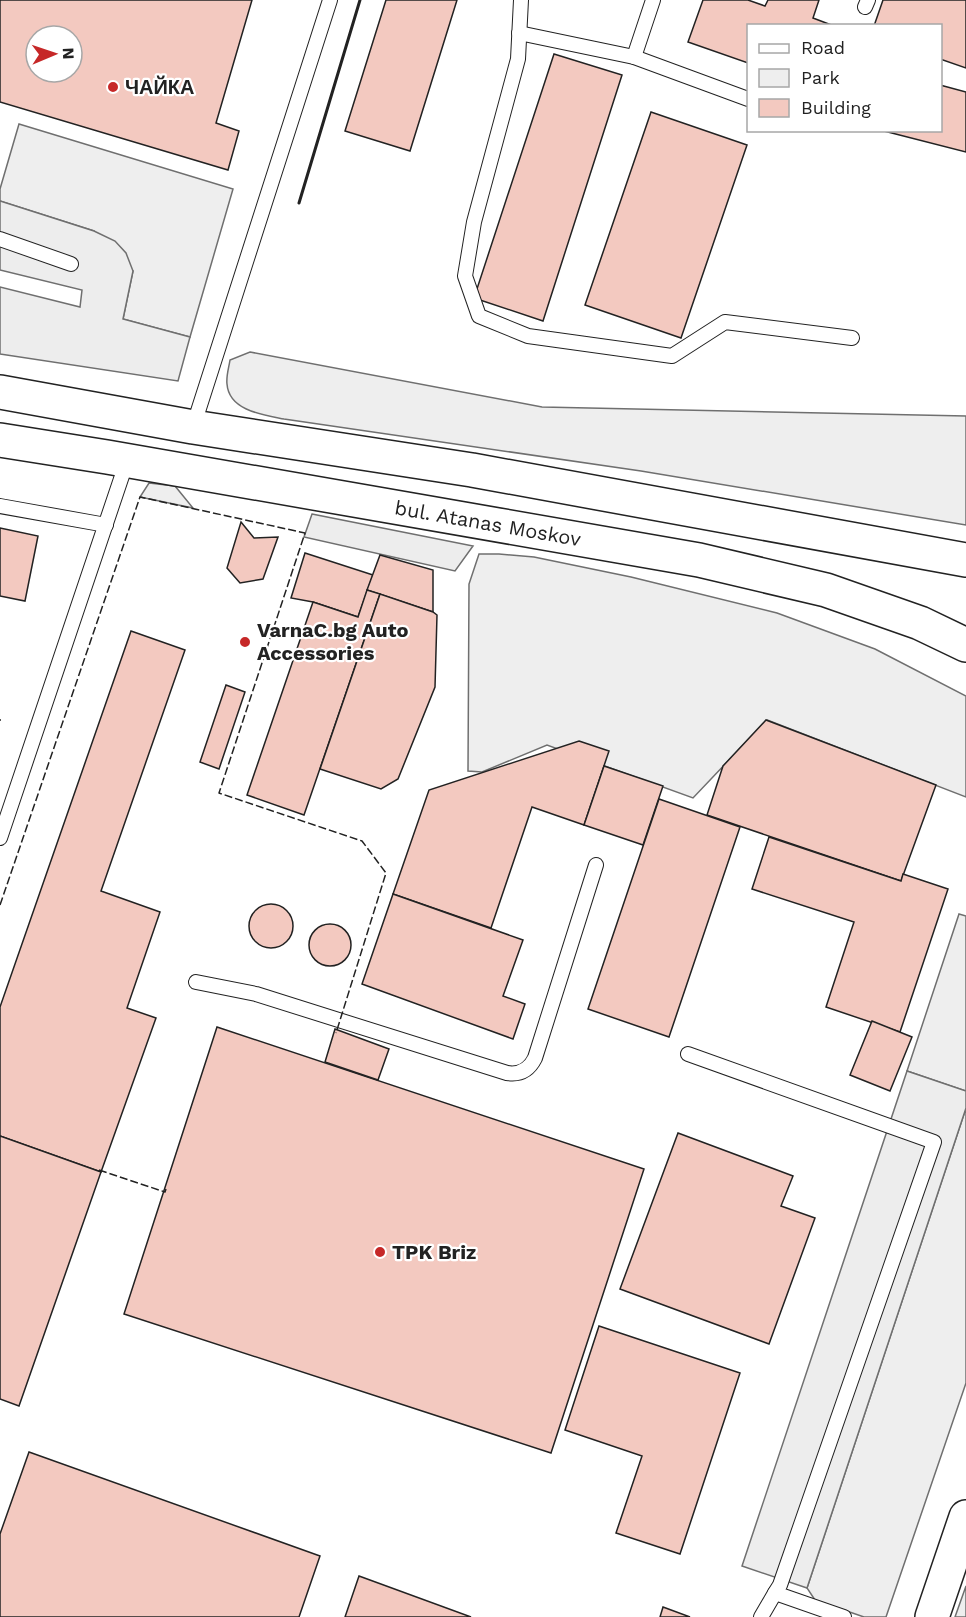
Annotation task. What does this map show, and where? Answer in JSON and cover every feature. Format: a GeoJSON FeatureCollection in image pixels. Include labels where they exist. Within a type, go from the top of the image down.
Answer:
{"type":"FeatureCollection","features":[{"type":"Feature","properties":{"kind":"main road"},"geometry":{"type":"LineString","coordinates":[[0,392],[193,426],[472,470],[966,560]]}},
{"type":"Feature","properties":{"kind":"main road"},"geometry":{"type":"LineString","coordinates":[[170,468],[151,453],[147,440],[157,429],[193,426]]}},
{"type":"Feature","properties":{"kind":"main road","name":"bul. Atanas Moskov"},"geometry":{"type":"LineString","coordinates":[[0,440],[699,560],[826,590],[920,623],[966,645]]}},
{"type":"Feature","properties":{"kind":"main road"},"geometry":{"type":"LineString","coordinates":[[932,1617],[966,1517]]}},
{"type":"Feature","properties":{"kind":"lane"},"geometry":{"type":"LineString","coordinates":[[193,426],[330,0]]}},
{"type":"Feature","properties":{"kind":"lane"},"geometry":{"type":"LineString","coordinates":[[520,0],[518,59],[474,222],[465,276],[479,316],[528,336],[672,356],[725,322],[852,338]]}},
{"type":"Feature","properties":{"kind":"lane"},"geometry":{"type":"LineString","coordinates":[[634,57],[653,0]]}},
{"type":"Feature","properties":{"kind":"lane"},"geometry":{"type":"LineString","coordinates":[[519,33],[634,57],[747,99]]}},
{"type":"Feature","properties":{"kind":"lane"},"geometry":{"type":"LineString","coordinates":[[0,239],[71,264]]}},
{"type":"Feature","properties":{"kind":"lane"},"geometry":{"type":"LineString","coordinates":[[0,838],[127,460]]}},
{"type":"Feature","properties":{"kind":"lane"},"geometry":{"type":"LineString","coordinates":[[0,506],[106,525]]}},
{"type":"Feature","properties":{"kind":"lane"},"geometry":{"type":"LineString","coordinates":[[196,982],[256,994],[507,1073],[521,1073],[527,1070],[535,1058],[596,865]]}},
{"type":"Feature","properties":{"kind":"lane"},"geometry":{"type":"LineString","coordinates":[[688,1054],[934,1142],[784,1574],[776,1593],[761,1617]]}},
{"type":"Feature","properties":{"kind":"lane"},"geometry":{"type":"LineString","coordinates":[[776,1593],[844,1617]]}},
{"type":"Feature","properties":{"kind":"green space"},"geometry":{"type":"Polygon","coordinates":[[[19,124],[233,189],[190,337],[123,319],[133,271],[94,231],[0,201],[0,189],[19,124]]]}},
{"type":"Feature","properties":{"kind":"green space"},"geometry":{"type":"Polygon","coordinates":[[[250,352],[542,407],[966,416],[966,525],[641,471],[267,416],[241,406],[229,393],[227,375],[230,360],[250,352]]]}},
{"type":"Feature","properties":{"kind":"green space"},"geometry":{"type":"Polygon","coordinates":[[[149,483],[175,486],[193,508],[140,497],[149,483]]]}},
{"type":"Feature","properties":{"kind":"green space"},"geometry":{"type":"Polygon","coordinates":[[[479,554],[534,557],[631,577],[777,613],[875,649],[966,696],[966,797],[767,720],[693,798],[547,745],[482,772],[468,771],[469,584],[479,554]]]}},
{"type":"Feature","properties":{"kind":"green space"},"geometry":{"type":"Polygon","coordinates":[[[959,914],[966,916],[966,1091],[907,1071],[959,914]]]}},
{"type":"Feature","properties":{"kind":"green space"},"geometry":{"type":"Polygon","coordinates":[[[966,1108],[966,1383],[886,1617],[864,1617],[815,1600],[807,1588],[966,1108]]]}},
{"type":"Feature","properties":{"kind":"green space"},"geometry":{"type":"Polygon","coordinates":[[[966,1586],[966,1617],[955,1617],[966,1586]]]}},
{"type":"Feature","properties":{"kind":"shaded area"},"geometry":{"type":"Polygon","coordinates":[[[0,201],[94,231],[115,241],[126,253],[133,271],[123,319],[190,337],[178,381],[0,354],[0,287],[80,307],[82,290],[0,270],[0,201]]]}},
{"type":"Feature","properties":{"kind":"shaded area"},"geometry":{"type":"Polygon","coordinates":[[[312,514],[473,546],[455,571],[304,537],[312,514]]]}},
{"type":"Feature","properties":{"kind":"shaded area"},"geometry":{"type":"Polygon","coordinates":[[[907,1071],[966,1091],[966,1108],[807,1588],[742,1566],[907,1071]]]}},
{"type":"Feature","properties":{"kind":"building","name":"ЧАЙКА"},"geometry":{"type":"Polygon","coordinates":[[[0,0],[252,0],[216,123],[239,131],[228,170],[0,102],[0,0]]]}},
{"type":"Feature","properties":{"kind":"building"},"geometry":{"type":"Polygon","coordinates":[[[386,0],[457,0],[410,151],[345,131],[386,0]]]}},
{"type":"Feature","properties":{"kind":"building"},"geometry":{"type":"Polygon","coordinates":[[[703,0],[748,0],[765,6],[768,0],[819,0],[813,18],[829,24],[747,24],[747,63],[688,42],[703,0]]]}},
{"type":"Feature","properties":{"kind":"building"},"geometry":{"type":"Polygon","coordinates":[[[883,0],[966,0],[966,68],[942,60],[942,24],[875,24],[883,0]]]}},
{"type":"Feature","properties":{"kind":"building"},"geometry":{"type":"Polygon","coordinates":[[[554,54],[622,75],[543,321],[474,298],[554,54]]]}},
{"type":"Feature","properties":{"kind":"building"},"geometry":{"type":"Polygon","coordinates":[[[942,86],[966,92],[966,152],[888,132],[942,132],[942,86]]]}},
{"type":"Feature","properties":{"kind":"building"},"geometry":{"type":"Polygon","coordinates":[[[651,112],[747,145],[681,338],[585,305],[651,112]]]}},
{"type":"Feature","properties":{"kind":"building"},"geometry":{"type":"Polygon","coordinates":[[[241,522],[254,538],[278,537],[263,579],[240,583],[227,568],[241,522]]]}},
{"type":"Feature","properties":{"kind":"building"},"geometry":{"type":"Polygon","coordinates":[[[0,528],[38,536],[25,601],[0,596],[0,528]]]}},
{"type":"Feature","properties":{"kind":"building"},"geometry":{"type":"Polygon","coordinates":[[[305,553],[373,575],[358,617],[313,602],[291,598],[305,553]]]}},
{"type":"Feature","properties":{"kind":"building"},"geometry":{"type":"Polygon","coordinates":[[[380,555],[433,570],[433,612],[367,590],[380,555]]]}},
{"type":"Feature","properties":{"kind":"building"},"geometry":{"type":"Polygon","coordinates":[[[367,590],[380,594],[304,815],[247,795],[313,602],[358,617],[367,590]]]}},
{"type":"Feature","properties":{"kind":"building"},"geometry":{"type":"Polygon","coordinates":[[[380,594],[437,615],[435,687],[398,779],[381,789],[320,769],[380,594]]]}},
{"type":"Feature","properties":{"kind":"building"},"geometry":{"type":"Polygon","coordinates":[[[131,631],[185,650],[101,891],[160,912],[127,1008],[156,1018],[101,1172],[0,1136],[0,1007],[131,631]]]}},
{"type":"Feature","properties":{"kind":"building"},"geometry":{"type":"Polygon","coordinates":[[[226,685],[245,692],[219,769],[200,762],[226,685]]]}},
{"type":"Feature","properties":{"kind":"building"},"geometry":{"type":"Polygon","coordinates":[[[766,720],[936,785],[901,881],[707,815],[723,766],[766,720]]]}},
{"type":"Feature","properties":{"kind":"building"},"geometry":{"type":"Polygon","coordinates":[[[579,741],[609,751],[584,825],[532,807],[491,928],[393,894],[429,790],[579,741]]]}},
{"type":"Feature","properties":{"kind":"building"},"geometry":{"type":"Polygon","coordinates":[[[604,766],[663,786],[643,845],[584,825],[604,766]]]}},
{"type":"Feature","properties":{"kind":"building"},"geometry":{"type":"Polygon","coordinates":[[[659,799],[740,827],[669,1037],[588,1009],[659,799]]]}},
{"type":"Feature","properties":{"kind":"building"},"geometry":{"type":"Polygon","coordinates":[[[769,837],[901,881],[903,874],[948,889],[900,1032],[826,1007],[854,922],[752,889],[769,837]]]}},
{"type":"Feature","properties":{"kind":"building"},"geometry":{"type":"Polygon","coordinates":[[[393,894],[523,940],[503,996],[525,1004],[513,1039],[362,984],[393,894]]]}},
{"type":"Feature","properties":{"kind":"building"},"geometry":{"type":"Polygon","coordinates":[[[271,904],[280,905],[287,910],[292,917],[292,935],[287,942],[280,947],[271,948],[262,947],[255,942],[250,935],[249,926],[250,917],[255,910],[262,905],[271,904]]]}},
{"type":"Feature","properties":{"kind":"building"},"geometry":{"type":"Polygon","coordinates":[[[330,924],[345,930],[351,945],[345,960],[330,966],[315,960],[309,945],[315,930],[330,924]]]}},
{"type":"Feature","properties":{"kind":"building"},"geometry":{"type":"Polygon","coordinates":[[[872,1021],[912,1037],[890,1091],[850,1075],[872,1021]]]}},
{"type":"Feature","properties":{"kind":"building","name":"TPK Briz"},"geometry":{"type":"Polygon","coordinates":[[[217,1027],[644,1169],[551,1453],[124,1314],[217,1027]]]}},
{"type":"Feature","properties":{"kind":"building"},"geometry":{"type":"Polygon","coordinates":[[[335,1029],[389,1049],[378,1080],[325,1062],[335,1029]]]}},
{"type":"Feature","properties":{"kind":"building"},"geometry":{"type":"Polygon","coordinates":[[[678,1133],[793,1176],[781,1206],[815,1218],[769,1344],[620,1289],[678,1133]]]}},
{"type":"Feature","properties":{"kind":"building"},"geometry":{"type":"Polygon","coordinates":[[[0,1136],[101,1172],[19,1406],[0,1399],[0,1136]]]}},
{"type":"Feature","properties":{"kind":"building"},"geometry":{"type":"Polygon","coordinates":[[[599,1326],[740,1373],[680,1554],[616,1533],[642,1456],[565,1430],[599,1326]]]}},
{"type":"Feature","properties":{"kind":"building"},"geometry":{"type":"Polygon","coordinates":[[[29,1452],[320,1556],[299,1617],[0,1617],[0,1534],[29,1452]]]}},
{"type":"Feature","properties":{"kind":"building"},"geometry":{"type":"Polygon","coordinates":[[[359,1576],[471,1617],[345,1617],[359,1576]]]}},
{"type":"Feature","properties":{"kind":"building"},"geometry":{"type":"Polygon","coordinates":[[[663,1607],[690,1617],[660,1617],[663,1607]]]}},
{"type":"Feature","properties":{"kind":"fence"},"geometry":{"type":"LineString","coordinates":[[0,905],[140,497],[305,533],[219,793],[362,841],[386,873],[336,1033]]}},
{"type":"Feature","properties":{"kind":"fence"},"geometry":{"type":"LineString","coordinates":[[99,1170],[165,1192],[166,1189]]}},
{"type":"Feature","properties":{"kind":"wall"},"geometry":{"type":"LineString","coordinates":[[299,203],[360,0]]}},
{"type":"Feature","properties":{"kind":"place","name":"ЧАЙКА"},"geometry":{"type":"Point","coordinates":[113,87]}},
{"type":"Feature","properties":{"kind":"place","name":"VarnaC.bg Auto Accessories"},"geometry":{"type":"Point","coordinates":[245,642]}},
{"type":"Feature","properties":{"kind":"place","name":"TPK Briz"},"geometry":{"type":"Point","coordinates":[380,1252]}}]}
